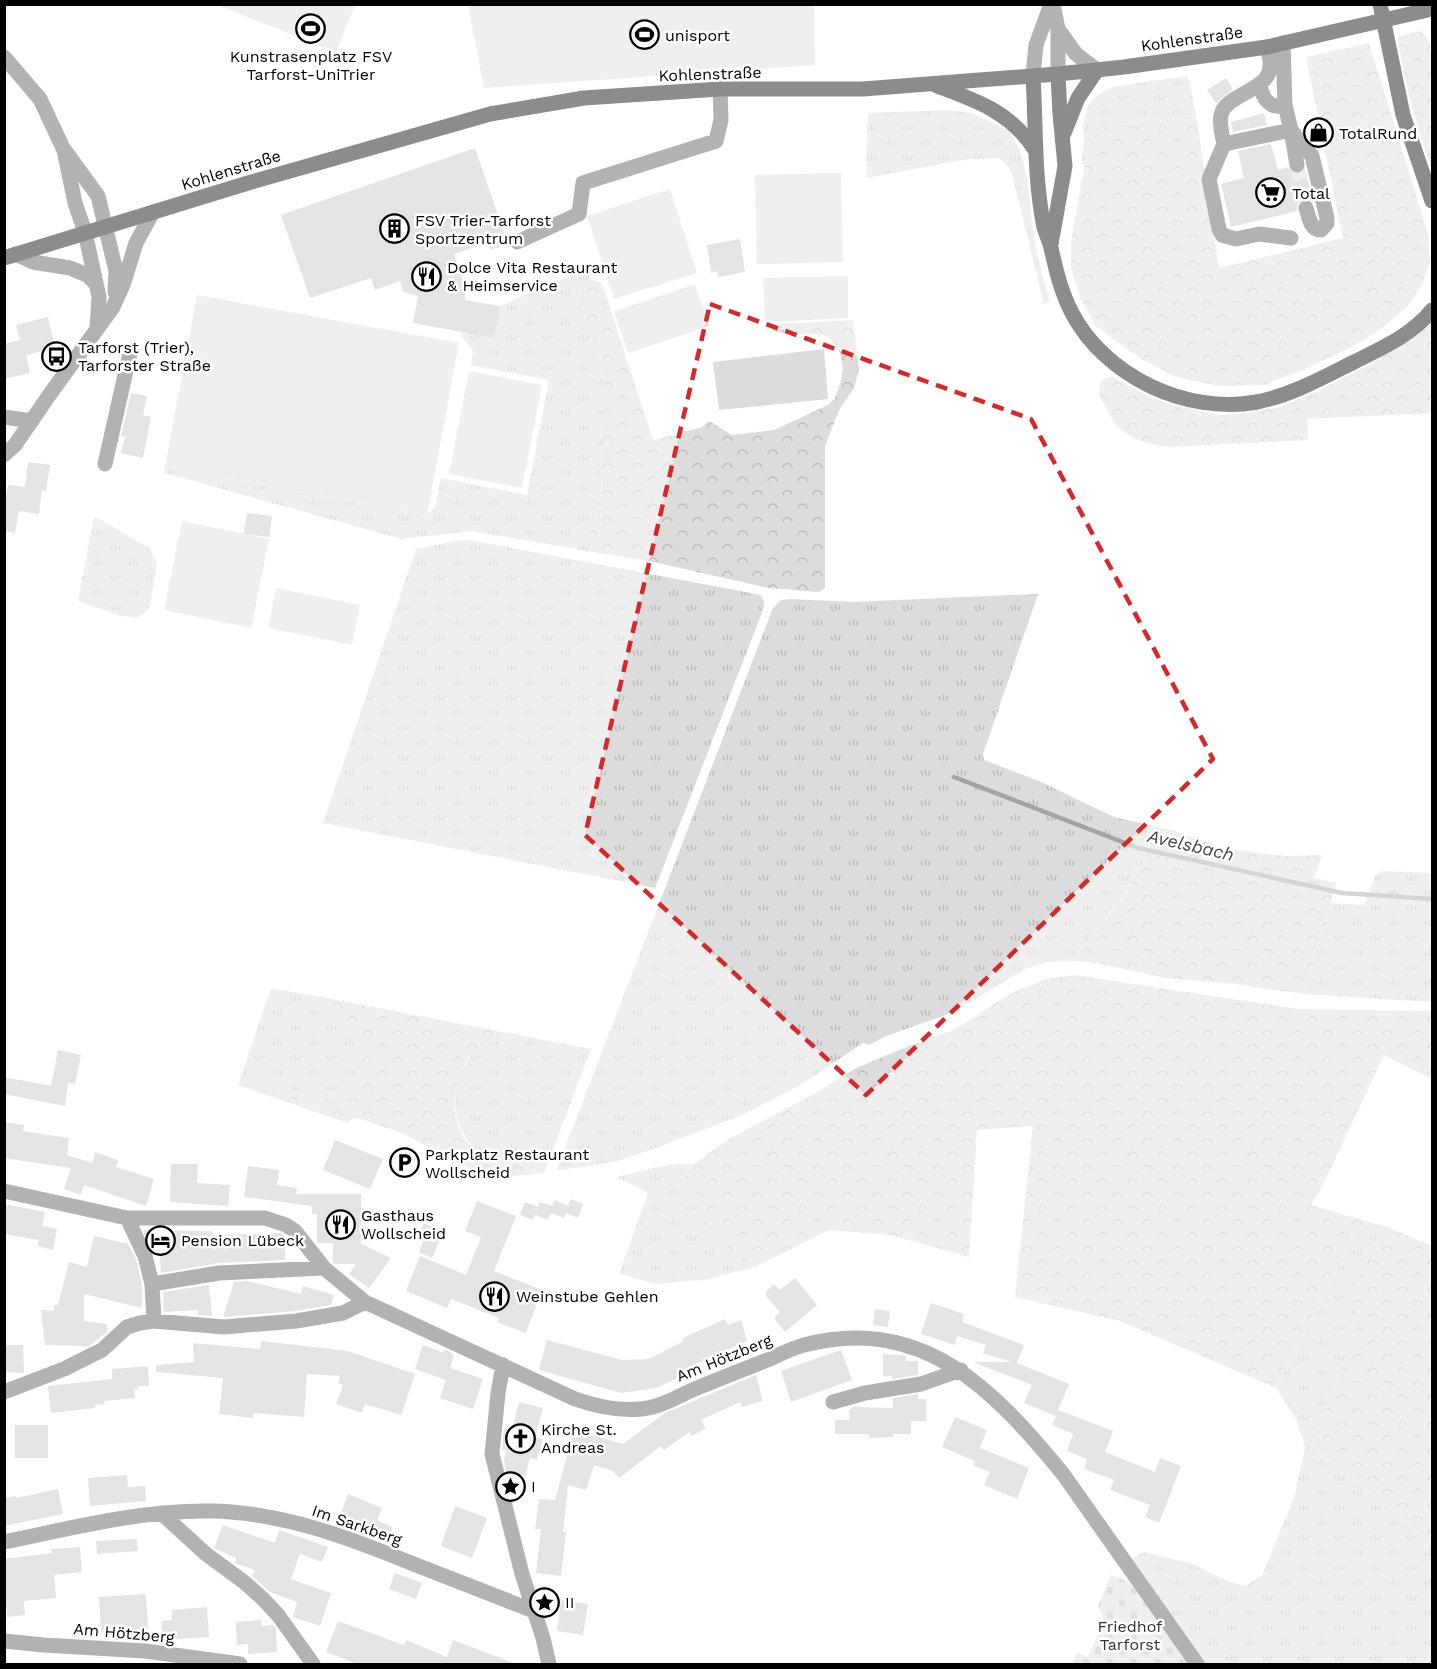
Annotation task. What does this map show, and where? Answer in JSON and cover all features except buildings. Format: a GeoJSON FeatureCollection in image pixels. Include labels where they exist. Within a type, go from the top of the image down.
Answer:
{"type":"FeatureCollection","features":[{"type":"Feature","properties":{"kind":"main road"},"geometry":{"type":"LineString","coordinates":[[1380,4],[1403,114],[1432,201]]}},
{"type":"Feature","properties":{"kind":"main road","name":"Kohlenstraße"},"geometry":{"type":"LineString","coordinates":[[10,256],[490,114],[584,98],[720,89],[863,89],[1058,75],[1267,47],[1432,9]]}},
{"type":"Feature","properties":{"kind":"main road"},"geometry":{"type":"LineString","coordinates":[[1062,139],[1078,98],[1097,70]]}},
{"type":"Feature","properties":{"kind":"main road"},"geometry":{"type":"LineString","coordinates":[[1050,246],[1065,173],[1058,75]]}},
{"type":"Feature","properties":{"kind":"main road"},"geometry":{"type":"LineString","coordinates":[[1033,76],[1035,151],[1043,225],[1064,296],[1079,326],[1096,348],[1114,364],[1141,381],[1176,396],[1199,402],[1245,403],[1273,398],[1301,388],[1402,336],[1424,320],[1432,310]]}},
{"type":"Feature","properties":{"kind":"main road"},"geometry":{"type":"LineString","coordinates":[[932,84],[972,99],[1002,114],[1020,129],[1035,151]]}},
{"type":"Feature","properties":{"kind":"street"},"geometry":{"type":"LineString","coordinates":[[1052,4],[1058,29],[1058,75]]}},
{"type":"Feature","properties":{"kind":"street"},"geometry":{"type":"LineString","coordinates":[[1033,76],[1036,45],[1052,4]]}},
{"type":"Feature","properties":{"kind":"street"},"geometry":{"type":"LineString","coordinates":[[1058,29],[1076,54],[1097,70]]}},
{"type":"Feature","properties":{"kind":"street"},"geometry":{"type":"LineString","coordinates":[[1283,43],[1285,105],[1297,165]]}},
{"type":"Feature","properties":{"kind":"street"},"geometry":{"type":"LineString","coordinates":[[1267,47],[1269,73],[1259,84],[1234,100],[1222,111],[1220,121],[1224,144],[1209,179],[1222,235],[1236,240],[1259,234],[1291,238]]}},
{"type":"Feature","properties":{"kind":"street"},"geometry":{"type":"LineString","coordinates":[[4,57],[40,99],[63,147],[98,196],[116,270],[113,307]]}},
{"type":"Feature","properties":{"kind":"street"},"geometry":{"type":"LineString","coordinates":[[1259,84],[1262,95],[1269,105],[1278,107],[1285,105]]}},
{"type":"Feature","properties":{"kind":"street"},"geometry":{"type":"LineString","coordinates":[[517,242],[579,214],[583,183],[716,141],[721,120],[720,89]]}},
{"type":"Feature","properties":{"kind":"street"},"geometry":{"type":"LineString","coordinates":[[1224,144],[1291,130]]}},
{"type":"Feature","properties":{"kind":"street"},"geometry":{"type":"LineString","coordinates":[[1291,130],[1312,156],[1328,218],[1327,224],[1321,230],[1312,226],[1306,208]]}},
{"type":"Feature","properties":{"kind":"street"},"geometry":{"type":"LineString","coordinates":[[63,147],[99,297],[97,330]]}},
{"type":"Feature","properties":{"kind":"street"},"geometry":{"type":"LineString","coordinates":[[4,455],[15,445],[113,307],[123,285],[136,243],[153,212]]}},
{"type":"Feature","properties":{"kind":"street"},"geometry":{"type":"LineString","coordinates":[[10,256],[70,267],[87,275],[96,284]]}},
{"type":"Feature","properties":{"kind":"street"},"geometry":{"type":"LineString","coordinates":[[105,464],[130,353]]}},
{"type":"Feature","properties":{"kind":"street"},"geometry":{"type":"LineString","coordinates":[[4,417],[32,421]]}},
{"type":"Feature","properties":{"kind":"street","name":"Am Hötzberg"},"geometry":{"type":"LineString","coordinates":[[4,1191],[127,1218],[265,1218],[275,1221],[295,1231],[324,1268],[365,1302],[575,1399],[605,1408],[625,1410],[656,1406],[802,1346],[838,1339],[865,1339],[910,1345],[961,1370],[1013,1416],[1039,1444],[1064,1474],[1197,1665]]}},
{"type":"Feature","properties":{"kind":"street"},"geometry":{"type":"LineString","coordinates":[[127,1218],[145,1256],[152,1284],[154,1322]]}},
{"type":"Feature","properties":{"kind":"street"},"geometry":{"type":"LineString","coordinates":[[152,1284],[219,1273],[324,1268]]}},
{"type":"Feature","properties":{"kind":"street"},"geometry":{"type":"LineString","coordinates":[[4,1392],[64,1369],[102,1350],[127,1327],[140,1323],[224,1327],[296,1321],[343,1313],[365,1302]]}},
{"type":"Feature","properties":{"kind":"street"},"geometry":{"type":"LineString","coordinates":[[503,1365],[492,1454],[511,1535],[549,1665]]}},
{"type":"Feature","properties":{"kind":"street"},"geometry":{"type":"LineString","coordinates":[[833,1402],[865,1393],[921,1384],[961,1370]]}},
{"type":"Feature","properties":{"kind":"street","name":"Im Sarkberg"},"geometry":{"type":"LineString","coordinates":[[4,1542],[89,1524],[161,1514],[233,1512],[313,1527],[377,1549],[534,1611]]}},
{"type":"Feature","properties":{"kind":"street"},"geometry":{"type":"LineString","coordinates":[[161,1514],[244,1582],[278,1615],[313,1665]]}},
{"type":"Feature","properties":{"kind":"street","name":"Am Hötzberg"},"geometry":{"type":"LineString","coordinates":[[4,1641],[145,1651],[240,1665]]}},
{"type":"Feature","properties":{"kind":"highlighted area"},"geometry":{"type":"Polygon","coordinates":[[[710,304],[1031,419],[1213,759],[866,1095],[585,835],[710,304]]]}},
{"type":"Feature","properties":{"kind":"green space","name":"Kunstrasenplatz FSV Tarforst-UniTrier"},"geometry":{"type":"Polygon","coordinates":[[[217,5],[355,5],[336,52],[217,5]]]}},
{"type":"Feature","properties":{"kind":"green space","name":"unisport"},"geometry":{"type":"Polygon","coordinates":[[[468,5],[814,5],[815,65],[484,88],[468,5]]]}},
{"type":"Feature","properties":{"kind":"green space"},"geometry":{"type":"Polygon","coordinates":[[[1420,31],[1428,40],[1432,53],[1432,170],[1412,105],[1398,37],[1420,31]]]}},
{"type":"Feature","properties":{"kind":"green space"},"geometry":{"type":"Polygon","coordinates":[[[1369,43],[1428,234],[1430,262],[1422,285],[1407,307],[1380,330],[1351,347],[1308,368],[1263,385],[1219,386],[1176,377],[1141,359],[1097,327],[1080,298],[1071,268],[1071,241],[1085,164],[1088,128],[1196,115],[1219,268],[1343,238],[1306,57],[1369,43]]]}},
{"type":"Feature","properties":{"kind":"green space"},"geometry":{"type":"Polygon","coordinates":[[[1188,76],[1196,115],[1088,128],[1085,164],[1082,165],[1084,121],[1092,100],[1116,86],[1188,76]]]}},
{"type":"Feature","properties":{"kind":"green space"},"geometry":{"type":"Polygon","coordinates":[[[947,110],[971,113],[1006,127],[1014,139],[1026,174],[1035,243],[1050,301],[1044,304],[1011,171],[1000,158],[969,159],[866,178],[868,113],[947,110]]]}},
{"type":"Feature","properties":{"kind":"green space"},"geometry":{"type":"Polygon","coordinates":[[[841,173],[843,262],[757,264],[755,175],[841,173]]]}},
{"type":"Feature","properties":{"kind":"green space"},"geometry":{"type":"Polygon","coordinates":[[[670,189],[697,273],[614,299],[587,216],[670,189]]]}},
{"type":"Feature","properties":{"kind":"green space"},"geometry":{"type":"Polygon","coordinates":[[[587,269],[592,280],[578,293],[603,374],[601,507],[590,525],[592,552],[472,531],[401,539],[165,473],[165,467],[426,515],[435,507],[441,478],[527,495],[549,380],[471,365],[473,351],[462,337],[461,332],[494,337],[500,306],[587,269]]]}},
{"type":"Feature","properties":{"kind":"green space"},"geometry":{"type":"Polygon","coordinates":[[[848,276],[848,318],[765,322],[763,278],[848,276]]]}},
{"type":"Feature","properties":{"kind":"green space"},"geometry":{"type":"Polygon","coordinates":[[[592,280],[602,283],[653,440],[702,427],[709,421],[732,435],[774,430],[828,405],[835,398],[843,369],[840,353],[832,340],[823,335],[776,332],[766,325],[853,320],[859,369],[854,388],[839,410],[825,446],[825,588],[819,592],[769,588],[649,561],[592,552],[590,525],[601,507],[603,374],[578,293],[592,280]]]}},
{"type":"Feature","properties":{"kind":"green space"},"geometry":{"type":"Polygon","coordinates":[[[695,284],[709,326],[628,353],[614,311],[695,284]]]}},
{"type":"Feature","properties":{"kind":"green space"},"geometry":{"type":"Polygon","coordinates":[[[197,295],[459,343],[427,515],[165,467],[197,295]]]}},
{"type":"Feature","properties":{"kind":"green space"},"geometry":{"type":"Polygon","coordinates":[[[1432,322],[1432,413],[1307,419],[1308,440],[1169,447],[1147,443],[1132,437],[1116,426],[1099,395],[1100,383],[1105,378],[1113,377],[1150,397],[1216,415],[1279,407],[1320,390],[1380,358],[1418,334],[1432,322]]]}},
{"type":"Feature","properties":{"kind":"green space"},"geometry":{"type":"Polygon","coordinates":[[[824,349],[828,399],[719,410],[713,362],[824,349]]]}},
{"type":"Feature","properties":{"kind":"green space"},"geometry":{"type":"Polygon","coordinates":[[[469,371],[542,385],[522,488],[449,474],[469,371]]]}},
{"type":"Feature","properties":{"kind":"green space"},"geometry":{"type":"Polygon","coordinates":[[[94,516],[149,548],[157,562],[150,605],[147,611],[137,618],[118,615],[78,601],[94,516]]]}},
{"type":"Feature","properties":{"kind":"green space"},"geometry":{"type":"Polygon","coordinates":[[[182,521],[269,539],[251,628],[164,610],[182,521]]]}},
{"type":"Feature","properties":{"kind":"green space"},"geometry":{"type":"Polygon","coordinates":[[[460,540],[761,595],[764,602],[763,610],[655,888],[323,823],[416,549],[460,540]]]}},
{"type":"Feature","properties":{"kind":"green space"},"geometry":{"type":"Polygon","coordinates":[[[276,588],[360,605],[352,645],[268,628],[276,588]]]}},
{"type":"Feature","properties":{"kind":"green space"},"geometry":{"type":"Polygon","coordinates":[[[1038,594],[983,754],[984,760],[1039,781],[1114,817],[1175,831],[1151,842],[1142,864],[1133,872],[1127,892],[1088,940],[1077,961],[1047,962],[1025,969],[943,1016],[886,1036],[869,1045],[863,1043],[802,1084],[742,1115],[618,1161],[556,1171],[773,608],[781,600],[791,599],[852,602],[1038,594]]]}},
{"type":"Feature","properties":{"kind":"green space"},"geometry":{"type":"Polygon","coordinates":[[[1175,831],[1228,849],[1285,856],[1322,855],[1314,878],[1336,883],[1304,994],[1226,983],[1165,978],[1077,961],[1088,940],[1127,893],[1133,872],[1142,864],[1151,842],[1175,831]]]}},
{"type":"Feature","properties":{"kind":"green space"},"geometry":{"type":"Polygon","coordinates":[[[1383,871],[1432,873],[1432,1002],[1304,994],[1330,903],[1364,905],[1375,876],[1383,871]]]}},
{"type":"Feature","properties":{"kind":"green space"},"geometry":{"type":"Polygon","coordinates":[[[1075,975],[1298,1009],[1432,1011],[1432,1079],[1384,1055],[1322,1187],[1311,1205],[1361,1220],[1276,1388],[1120,1321],[1015,1297],[1033,1126],[977,1130],[969,1257],[891,1235],[829,1230],[755,1267],[737,1258],[708,1225],[686,1170],[727,1140],[814,1094],[856,1068],[954,1030],[1011,993],[1046,979],[1075,975]]]}},
{"type":"Feature","properties":{"kind":"green space"},"geometry":{"type":"Polygon","coordinates":[[[271,988],[321,1000],[343,1015],[352,1026],[358,1037],[361,1061],[347,1085],[332,1098],[324,1101],[312,1100],[258,1082],[252,1090],[238,1085],[271,988]]]}},
{"type":"Feature","properties":{"kind":"green space"},"geometry":{"type":"Polygon","coordinates":[[[301,993],[518,1035],[488,1044],[472,1054],[466,1062],[456,1090],[456,1119],[462,1135],[487,1157],[512,1165],[537,1163],[534,1174],[499,1175],[471,1168],[386,1127],[358,1118],[351,1119],[348,1123],[252,1090],[258,1082],[299,1097],[324,1100],[339,1093],[354,1076],[361,1055],[357,1035],[351,1025],[330,1006],[301,993]]]}},
{"type":"Feature","properties":{"kind":"green space"},"geometry":{"type":"Polygon","coordinates":[[[518,1035],[591,1049],[544,1173],[534,1174],[536,1163],[508,1165],[490,1159],[476,1149],[465,1136],[458,1121],[455,1104],[456,1087],[462,1070],[472,1055],[487,1044],[518,1035]]]}},
{"type":"Feature","properties":{"kind":"green space"},"geometry":{"type":"Polygon","coordinates":[[[679,1164],[694,1164],[686,1170],[737,1258],[755,1267],[704,1280],[655,1284],[619,1274],[648,1193],[617,1177],[679,1164]]]}},
{"type":"Feature","properties":{"kind":"green space"},"geometry":{"type":"Polygon","coordinates":[[[1361,1220],[1385,1226],[1350,1294],[1359,1321],[1313,1446],[1432,1543],[1432,1664],[1205,1664],[1131,1560],[1144,1552],[1190,1563],[1230,1582],[1246,1586],[1262,1575],[1294,1498],[1305,1447],[1296,1419],[1276,1388],[1361,1220]]]}},
{"type":"Feature","properties":{"kind":"green space"},"geometry":{"type":"Polygon","coordinates":[[[1385,1226],[1432,1246],[1432,1543],[1313,1446],[1359,1321],[1350,1294],[1385,1226]]]}},
{"type":"Feature","properties":{"kind":"green space","name":"Friedhof Tarforst"},"geometry":{"type":"Polygon","coordinates":[[[1111,1575],[1129,1582],[1191,1664],[1072,1664],[1077,1652],[1088,1657],[1104,1621],[1098,1606],[1111,1575]]]}},
{"type":"Feature","properties":{"kind":"waterway","name":"Avelsbach"},"geometry":{"type":"LineString","coordinates":[[954,777],[1138,848],[1342,893],[1432,899]]}},
{"type":"Feature","properties":{"kind":"tunnel"},"geometry":{"type":"LineString","coordinates":[[1297,165],[1306,208]]}},
{"type":"Feature","properties":{"kind":"place","name":"Kunstrasenplatz FSV Tarforst-UniTrier"},"geometry":{"type":"Point","coordinates":[311,28]}},
{"type":"Feature","properties":{"kind":"place","name":"unisport"},"geometry":{"type":"Point","coordinates":[644,35]}},
{"type":"Feature","properties":{"kind":"place","name":"TotalRund"},"geometry":{"type":"Point","coordinates":[1318,133]}},
{"type":"Feature","properties":{"kind":"place","name":"Total"},"geometry":{"type":"Point","coordinates":[1271,193]}},
{"type":"Feature","properties":{"kind":"place","name":"FSV Trier-Tarforst Sportzentrum"},"geometry":{"type":"Point","coordinates":[394,229]}},
{"type":"Feature","properties":{"kind":"place","name":"Dolce Vita Restaurant & Heimservice"},"geometry":{"type":"Point","coordinates":[426,276]}},
{"type":"Feature","properties":{"kind":"place","name":"Tarforst (Trier), Tarforster Straße"},"geometry":{"type":"Point","coordinates":[57,356]}},
{"type":"Feature","properties":{"kind":"place","name":"Parkplatz Restaurant Wollscheid"},"geometry":{"type":"Point","coordinates":[404,1163]}},
{"type":"Feature","properties":{"kind":"place","name":"Gasthaus Wollscheid"},"geometry":{"type":"Point","coordinates":[340,1224]}},
{"type":"Feature","properties":{"kind":"place","name":"Pension Lübeck"},"geometry":{"type":"Point","coordinates":[160,1240]}},
{"type":"Feature","properties":{"kind":"place","name":"Weinstube Gehlen"},"geometry":{"type":"Point","coordinates":[495,1296]}},
{"type":"Feature","properties":{"kind":"place","name":"Kirche St. Andreas"},"geometry":{"type":"Point","coordinates":[520,1438]}},
{"type":"Feature","properties":{"kind":"place","name":"I"},"geometry":{"type":"Point","coordinates":[510,1486]}},
{"type":"Feature","properties":{"kind":"place","name":"II"},"geometry":{"type":"Point","coordinates":[544,1602]}}]}
